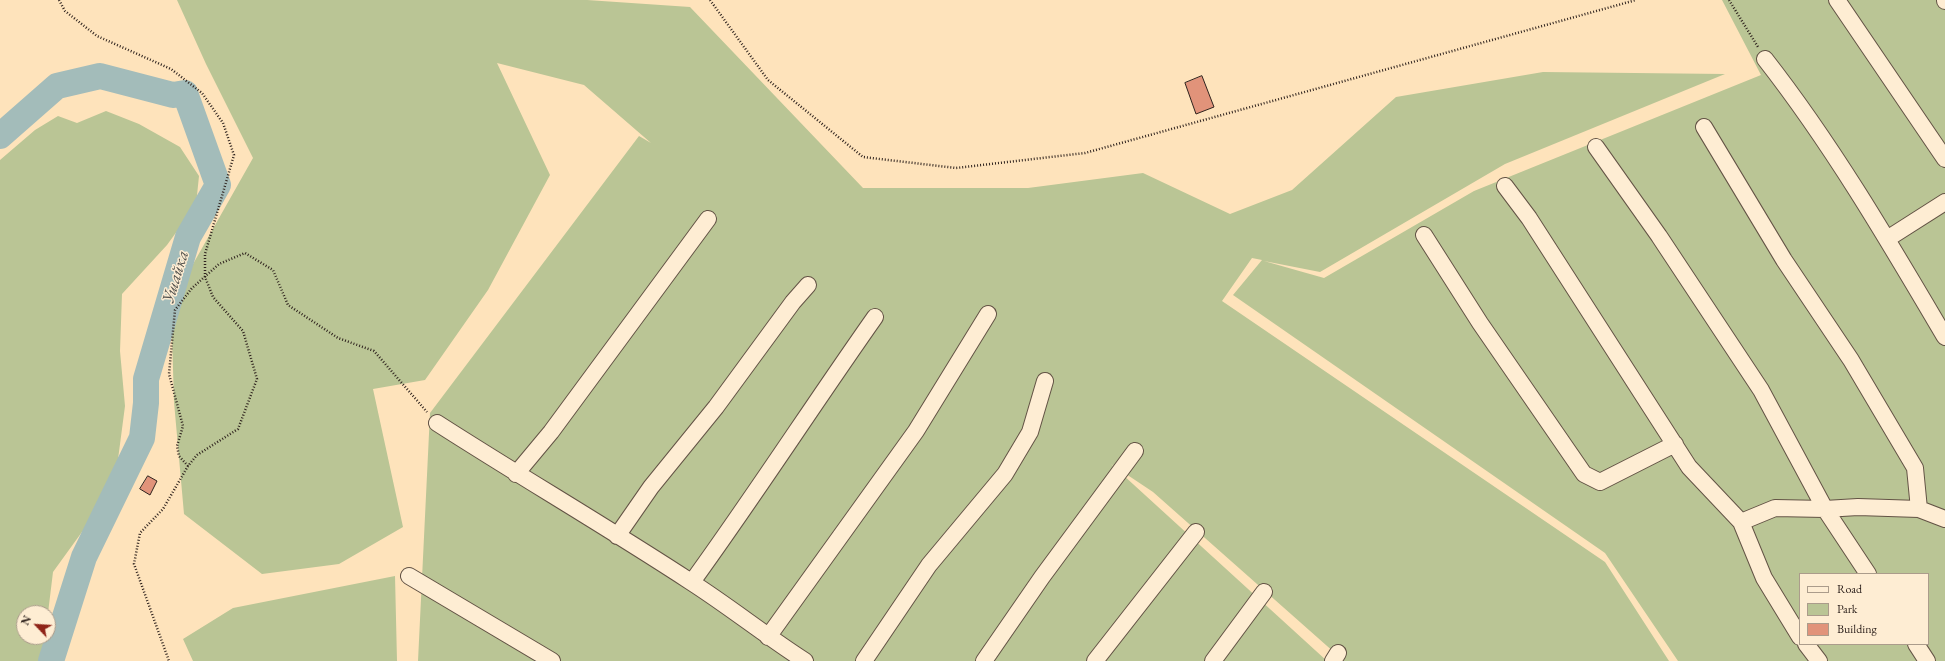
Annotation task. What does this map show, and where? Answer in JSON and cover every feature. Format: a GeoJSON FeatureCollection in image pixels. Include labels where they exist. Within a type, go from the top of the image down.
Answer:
{"type":"FeatureCollection","features":[{"type":"Feature","properties":{"kind":"street"},"geometry":{"type":"LineString","coordinates":[[1837,0],[1945,159]]}},
{"type":"Feature","properties":{"kind":"street"},"geometry":{"type":"LineString","coordinates":[[1765,59],[1800,103],[1887,239],[1945,337]]}},
{"type":"Feature","properties":{"kind":"street"},"geometry":{"type":"LineString","coordinates":[[1704,127],[1784,260],[1851,360],[1915,468],[1920,509]]}},
{"type":"Feature","properties":{"kind":"street"},"geometry":{"type":"LineString","coordinates":[[1596,147],[1659,236],[1761,390],[1825,509],[1867,573]]}},
{"type":"Feature","properties":{"kind":"street"},"geometry":{"type":"LineString","coordinates":[[1505,186],[1529,218],[1689,467],[1741,522],[1764,578],[1799,635]]}},
{"type":"Feature","properties":{"kind":"street"},"geometry":{"type":"LineString","coordinates":[[1887,239],[1945,202]]}},
{"type":"Feature","properties":{"kind":"street"},"geometry":{"type":"LineString","coordinates":[[516,474],[555,426],[708,219]]}},
{"type":"Feature","properties":{"kind":"street"},"geometry":{"type":"LineString","coordinates":[[1424,235],[1480,323],[1584,474],[1600,482],[1675,444]]}},
{"type":"Feature","properties":{"kind":"street"},"geometry":{"type":"LineString","coordinates":[[618,536],[652,487],[716,407],[792,302],[808,285]]}},
{"type":"Feature","properties":{"kind":"street"},"geometry":{"type":"LineString","coordinates":[[768,637],[916,431],[988,314]]}},
{"type":"Feature","properties":{"kind":"street"},"geometry":{"type":"LineString","coordinates":[[692,582],[875,317]]}},
{"type":"Feature","properties":{"kind":"street"},"geometry":{"type":"LineString","coordinates":[[864,661],[929,565],[1005,474],[1030,432],[1045,381]]}},
{"type":"Feature","properties":{"kind":"street"},"geometry":{"type":"LineString","coordinates":[[437,423],[516,474],[692,582],[768,637],[805,661]]}},
{"type":"Feature","properties":{"kind":"street"},"geometry":{"type":"LineString","coordinates":[[984,661],[1042,577],[1135,451]]}},
{"type":"Feature","properties":{"kind":"street"},"geometry":{"type":"LineString","coordinates":[[1741,522],[1775,508],[1825,509],[1858,506],[1920,509],[1945,519]]}},
{"type":"Feature","properties":{"kind":"street"},"geometry":{"type":"LineString","coordinates":[[1095,661],[1196,532]]}},
{"type":"Feature","properties":{"kind":"street"},"geometry":{"type":"LineString","coordinates":[[409,576],[552,661]]}},
{"type":"Feature","properties":{"kind":"street"},"geometry":{"type":"LineString","coordinates":[[1213,661],[1264,592]]}},
{"type":"Feature","properties":{"kind":"street"},"geometry":{"type":"LineString","coordinates":[[1807,645],[1819,661]]}},
{"type":"Feature","properties":{"kind":"street"},"geometry":{"type":"LineString","coordinates":[[1917,645],[1927,661]]}},
{"type":"Feature","properties":{"kind":"path"},"geometry":{"type":"LineString","coordinates":[[59,0],[65,11],[97,36],[171,69],[202,93],[223,123],[234,155],[205,254],[206,277],[213,297],[243,331],[257,379],[238,429],[197,456],[188,466],[163,509],[140,533],[134,564],[169,661]]}},
{"type":"Feature","properties":{"kind":"path"},"geometry":{"type":"LineString","coordinates":[[710,0],[768,80],[862,157],[956,168],[1085,153],[1636,0]]}},
{"type":"Feature","properties":{"kind":"path"},"geometry":{"type":"LineString","coordinates":[[1729,0],[1765,59]]}},
{"type":"Feature","properties":{"kind":"path"},"geometry":{"type":"LineString","coordinates":[[188,466],[179,456],[177,446],[183,426],[169,374],[175,310],[192,288],[219,264],[245,253],[273,270],[288,305],[338,338],[374,351],[437,423]]}},
{"type":"Feature","properties":{"kind":"green space"},"geometry":{"type":"Polygon","coordinates":[[[177,0],[587,0],[690,7],[863,188],[1028,188],[1143,173],[1230,214],[1292,190],[1396,97],[1543,72],[1725,74],[1505,164],[1320,272],[1264,261],[1324,278],[1474,191],[1761,75],[1722,0],[1945,0],[1945,661],[1678,661],[1605,553],[1233,295],[1262,260],[1252,258],[1222,301],[1605,562],[1669,661],[1344,661],[1153,492],[1111,464],[1327,661],[418,661],[430,413],[639,136],[651,143],[584,85],[497,63],[550,175],[488,290],[425,380],[373,389],[403,527],[339,564],[262,574],[184,514],[174,402],[171,303],[253,158],[206,64],[177,0]]]}},
{"type":"Feature","properties":{"kind":"green space"},"geometry":{"type":"Polygon","coordinates":[[[106,111],[139,124],[180,147],[199,176],[196,205],[167,245],[122,294],[120,351],[125,406],[117,467],[87,525],[53,572],[49,605],[16,605],[16,645],[44,645],[41,661],[0,661],[0,160],[35,130],[58,116],[77,123],[106,111]]]}},
{"type":"Feature","properties":{"kind":"green space"},"geometry":{"type":"Polygon","coordinates":[[[395,576],[397,661],[193,661],[183,639],[233,608],[395,576]]]}},
{"type":"Feature","properties":{"kind":"building"},"geometry":{"type":"Polygon","coordinates":[[[1202,76],[1214,107],[1196,114],[1185,83],[1202,76]]]}},
{"type":"Feature","properties":{"kind":"building"},"geometry":{"type":"Polygon","coordinates":[[[148,476],[157,481],[150,495],[140,489],[148,476]]]}},
{"type":"Feature","properties":{"kind":"waterway","name":"Ушайка"},"geometry":{"type":"LineString","coordinates":[[0,136],[57,86],[100,76],[173,95],[185,93],[218,185],[188,237],[146,379],[146,403],[142,438],[84,557],[51,661]]}}]}
